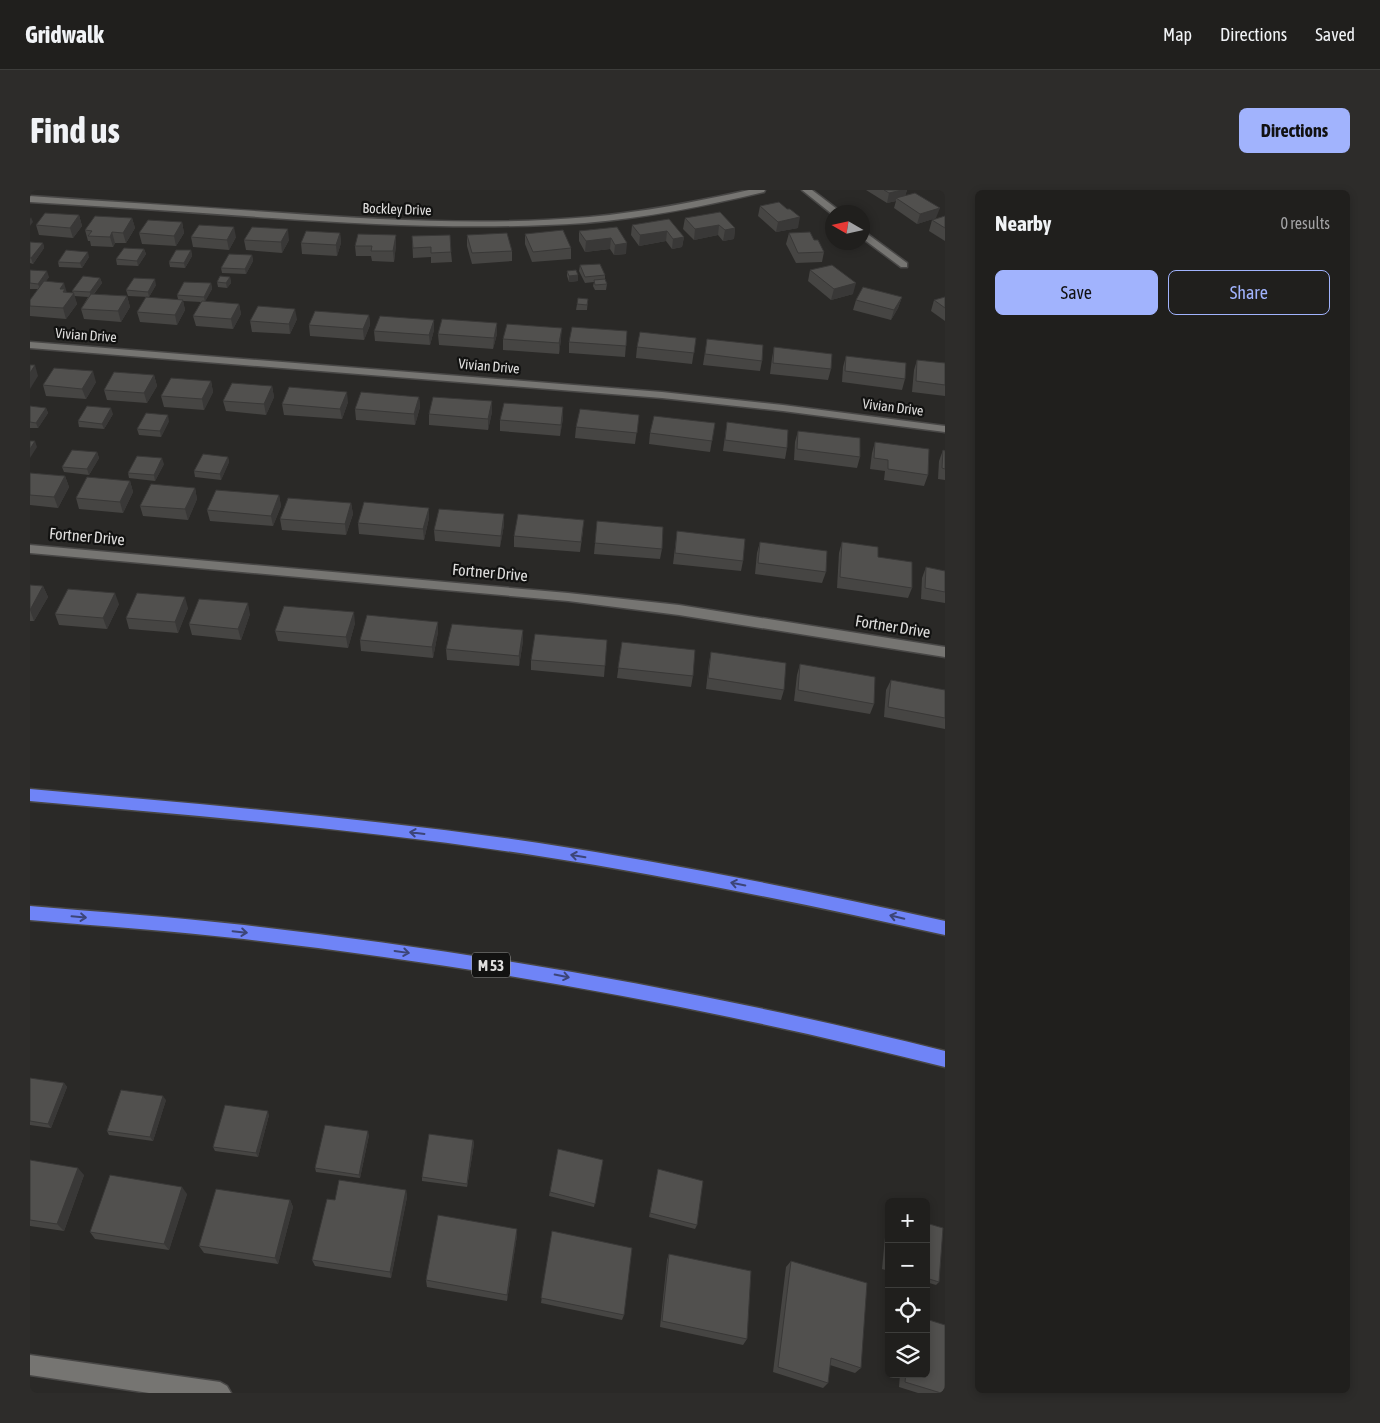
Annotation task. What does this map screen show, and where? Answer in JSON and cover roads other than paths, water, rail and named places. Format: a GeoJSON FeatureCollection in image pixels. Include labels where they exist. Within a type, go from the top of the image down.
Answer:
{"type":"FeatureCollection","features":[{"type":"Feature","properties":{"kind":"highway"},"geometry":{"type":"LineString","coordinates":[[30,795],[269,817],[479,841],[734,883],[945,928]]}},
{"type":"Feature","properties":{"kind":"highway","name":"M 53"},"geometry":{"type":"LineString","coordinates":[[30,913],[252,934],[551,974],[846,1034],[945,1059]]}},
{"type":"Feature","properties":{"kind":"street","name":"Bockley Drive"},"geometry":{"type":"LineString","coordinates":[[30,199],[378,223],[458,224],[541,222],[625,215],[690,206],[761,190]]}},
{"type":"Feature","properties":{"kind":"street"},"geometry":{"type":"LineString","coordinates":[[806,190],[826,205]]}},
{"type":"Feature","properties":{"kind":"street"},"geometry":{"type":"LineString","coordinates":[[870,239],[904,265]]}},
{"type":"Feature","properties":{"kind":"street","name":"Vivian Drive"},"geometry":{"type":"LineString","coordinates":[[30,345],[662,395],[784,408],[945,429]]}},
{"type":"Feature","properties":{"kind":"street","name":"Fortner Drive"},"geometry":{"type":"LineString","coordinates":[[30,549],[586,599],[679,610],[945,652]]}},
{"type":"Feature","properties":{"kind":"street"},"geometry":{"type":"LineString","coordinates":[[30,1365],[220,1393]]}}]}
